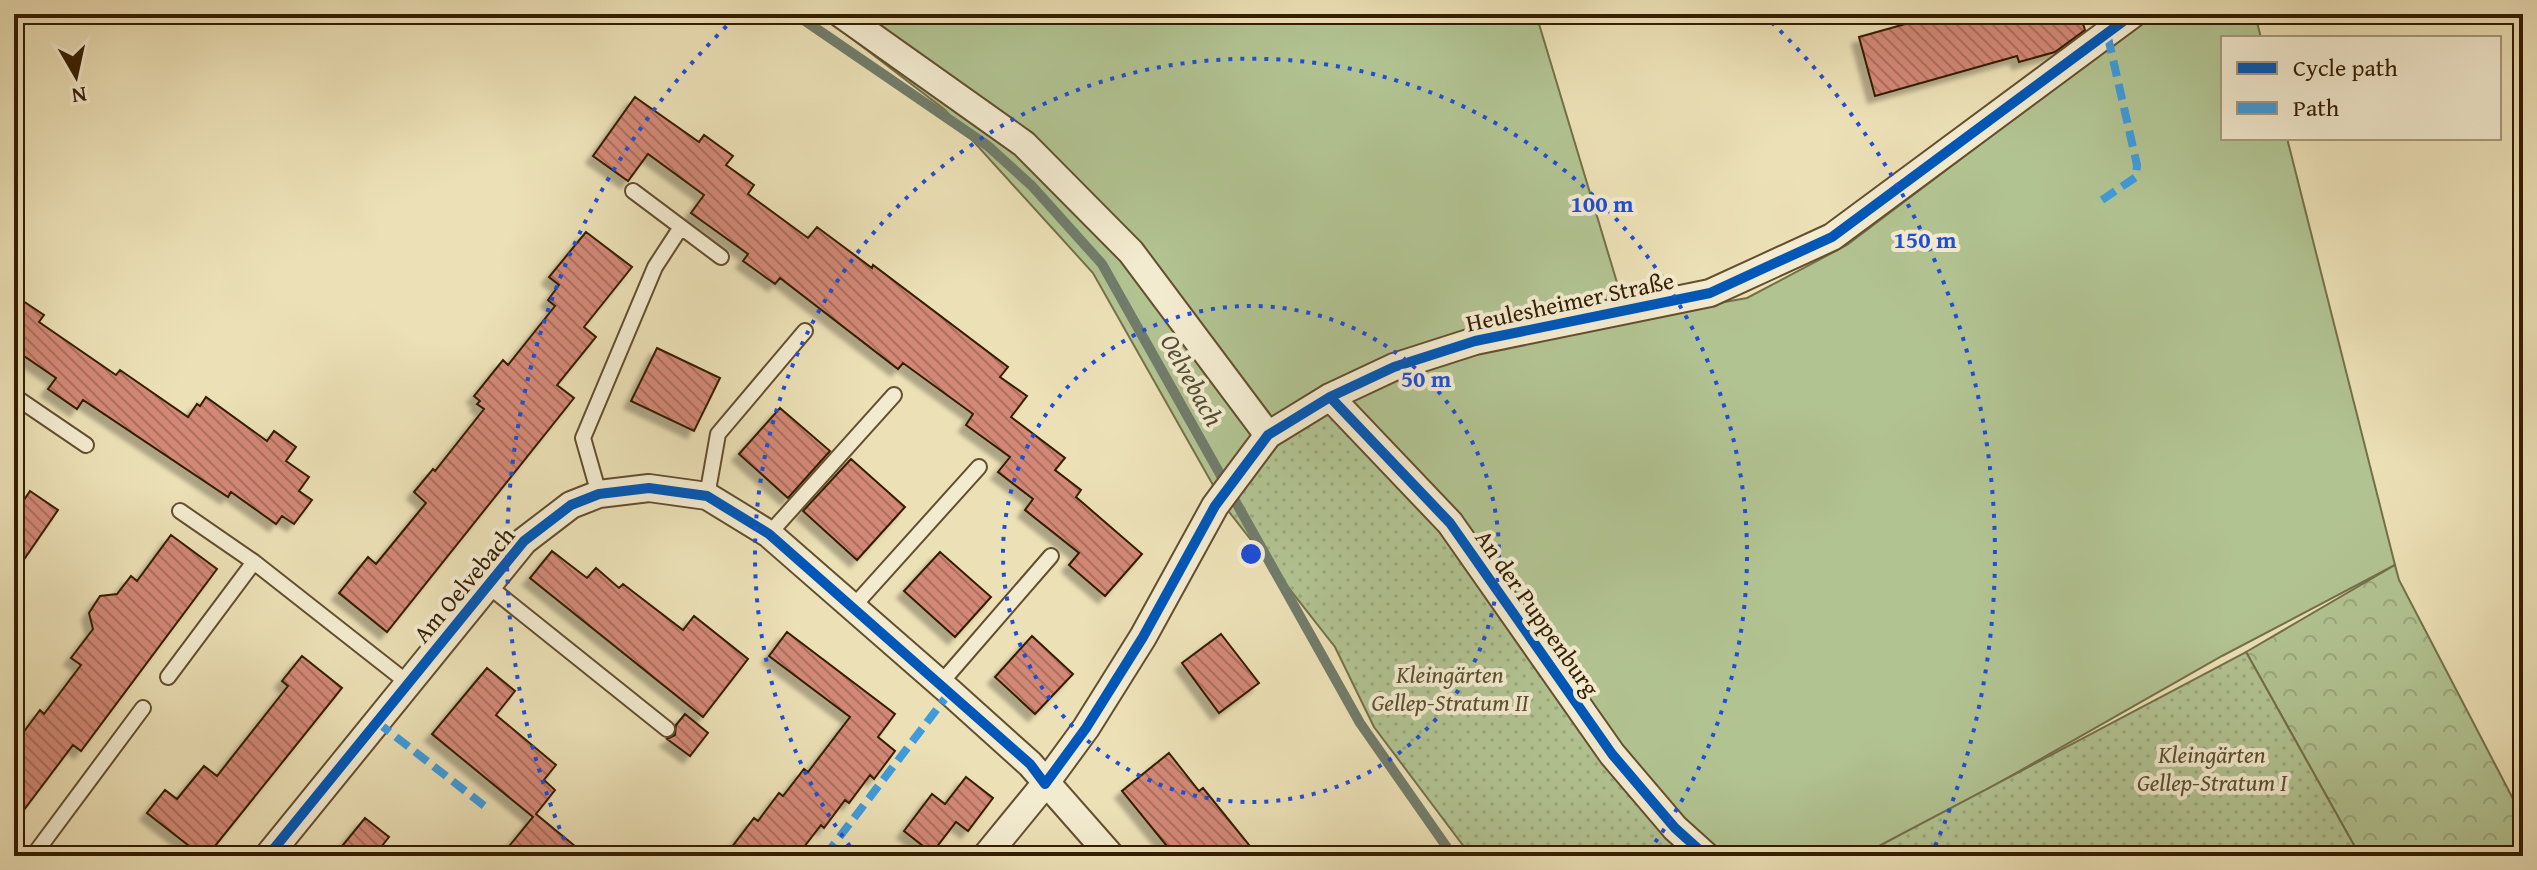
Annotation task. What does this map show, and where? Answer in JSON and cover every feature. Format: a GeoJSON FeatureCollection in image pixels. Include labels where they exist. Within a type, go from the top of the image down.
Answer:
{"type":"FeatureCollection","features":[{"type":"Feature","properties":{"kind":"street"},"geometry":{"type":"LineString","coordinates":[[841,14],[1024,144],[1131,252],[1268,435]]}},
{"type":"Feature","properties":{"kind":"street","name":"Heulesheimer Straße"},"geometry":{"type":"LineString","coordinates":[[986,856],[1086,728],[1143,637],[1215,506],[1268,435],[1330,397],[1394,367],[1475,341],[1710,293],[1832,237],[2133,14]]}},
{"type":"Feature","properties":{"kind":"street","name":"An der Puppenburg"},"geometry":{"type":"LineString","coordinates":[[1330,397],[1450,523],[1612,754],[1675,828],[1706,856]]}},
{"type":"Feature","properties":{"kind":"street","name":"Am Oelvebach"},"geometry":{"type":"LineString","coordinates":[[270,856],[524,541],[571,505],[599,494],[649,488],[707,496],[769,534],[1030,764],[1111,856]]}},
{"type":"Feature","properties":{"kind":"lane"},"geometry":{"type":"LineString","coordinates":[[633,191],[721,257]]}},
{"type":"Feature","properties":{"kind":"lane"},"geometry":{"type":"LineString","coordinates":[[599,494],[583,438],[655,267],[681,227]]}},
{"type":"Feature","properties":{"kind":"lane"},"geometry":{"type":"LineString","coordinates":[[707,496],[718,434],[805,331]]}},
{"type":"Feature","properties":{"kind":"lane"},"geometry":{"type":"LineString","coordinates":[[769,534],[894,395]]}},
{"type":"Feature","properties":{"kind":"lane"},"geometry":{"type":"LineString","coordinates":[[14,396],[86,445]]}},
{"type":"Feature","properties":{"kind":"lane"},"geometry":{"type":"LineString","coordinates":[[852,608],[979,467]]}},
{"type":"Feature","properties":{"kind":"lane"},"geometry":{"type":"LineString","coordinates":[[180,511],[254,562],[408,683]]}},
{"type":"Feature","properties":{"kind":"lane"},"geometry":{"type":"LineString","coordinates":[[940,684],[1051,556]]}},
{"type":"Feature","properties":{"kind":"lane"},"geometry":{"type":"LineString","coordinates":[[168,677],[254,562]]}},
{"type":"Feature","properties":{"kind":"lane","name":"Am Oelvebach"},"geometry":{"type":"LineString","coordinates":[[487,585],[667,729]]}},
{"type":"Feature","properties":{"kind":"lane"},"geometry":{"type":"LineString","coordinates":[[33,856],[143,708]]}},
{"type":"Feature","properties":{"kind":"green space"},"geometry":{"type":"Polygon","coordinates":[[[820,14],[1536,14],[1628,319],[1747,298],[1847,245],[2153,14],[2255,14],[2260,36],[2221,36],[2221,140],[2288,140],[2395,565],[2222,656],[1870,856],[1692,856],[1629,795],[1534,662],[1226,508],[1093,273],[945,110],[820,14]]]}},
{"type":"Feature","properties":{"kind":"green space","name":"Kleingärten Gellep-Stratum II"},"geometry":{"type":"Polygon","coordinates":[[[1327,409],[1395,477],[1452,547],[1629,795],[1692,856],[1471,856],[1374,727],[1335,647],[1226,508],[1257,464],[1294,428],[1327,409]]]}},
{"type":"Feature","properties":{"kind":"green space"},"geometry":{"type":"Polygon","coordinates":[[[2395,565],[2399,580],[2523,818],[2523,856],[2360,856],[2246,652],[2395,565]]]}},
{"type":"Feature","properties":{"kind":"green space","name":"Kleingärten Gellep-Stratum I"},"geometry":{"type":"Polygon","coordinates":[[[2246,652],[2360,856],[1860,856],[2246,652]]]}},
{"type":"Feature","properties":{"kind":"building"},"geometry":{"type":"Polygon","coordinates":[[[1941,14],[2080,14],[2085,30],[2055,52],[2019,62],[2017,56],[1875,96],[1859,37],[1941,14]]]}},
{"type":"Feature","properties":{"kind":"building"},"geometry":{"type":"Polygon","coordinates":[[[635,97],[699,142],[704,135],[733,156],[726,165],[754,185],[748,194],[808,238],[817,227],[872,268],[873,265],[1008,367],[1000,377],[1027,396],[1011,417],[1065,458],[1055,470],[1081,490],[1076,497],[1142,554],[1105,596],[1069,565],[1079,553],[1025,510],[1033,499],[998,472],[1010,457],[966,425],[973,414],[903,363],[898,369],[780,278],[775,284],[743,261],[748,254],[691,213],[704,195],[648,154],[628,181],[593,156],[635,97]]]}},
{"type":"Feature","properties":{"kind":"building"},"geometry":{"type":"Polygon","coordinates":[[[586,232],[632,267],[584,327],[596,337],[557,385],[574,398],[387,632],[339,593],[368,557],[376,564],[426,503],[414,492],[433,469],[435,471],[484,409],[477,404],[480,401],[474,396],[503,360],[508,365],[555,306],[548,300],[559,285],[549,277],[586,232]]]}},
{"type":"Feature","properties":{"kind":"building"},"geometry":{"type":"Polygon","coordinates":[[[14,295],[44,315],[39,322],[116,375],[120,370],[188,417],[206,397],[267,441],[274,431],[296,447],[286,461],[309,477],[299,491],[312,500],[294,524],[282,516],[276,524],[231,492],[228,497],[83,400],[77,409],[48,389],[56,378],[18,352],[14,358],[14,295]]]}},
{"type":"Feature","properties":{"kind":"building"},"geometry":{"type":"Polygon","coordinates":[[[657,348],[720,378],[694,431],[631,401],[657,348]]]}},
{"type":"Feature","properties":{"kind":"building"},"geometry":{"type":"Polygon","coordinates":[[[780,408],[830,451],[788,498],[739,454],[780,408]]]}},
{"type":"Feature","properties":{"kind":"building"},"geometry":{"type":"Polygon","coordinates":[[[851,459],[905,507],[857,560],[803,511],[851,459]]]}},
{"type":"Feature","properties":{"kind":"building"},"geometry":{"type":"Polygon","coordinates":[[[30,491],[58,510],[14,574],[14,515],[30,491]]]}},
{"type":"Feature","properties":{"kind":"building"},"geometry":{"type":"Polygon","coordinates":[[[171,535],[217,569],[81,751],[73,745],[14,823],[14,745],[40,710],[44,714],[81,665],[71,658],[93,629],[89,613],[100,596],[117,594],[131,576],[137,581],[171,535]]]}},
{"type":"Feature","properties":{"kind":"building"},"geometry":{"type":"Polygon","coordinates":[[[552,551],[587,578],[596,568],[619,588],[623,584],[683,630],[694,616],[748,659],[703,717],[530,578],[552,551]]]}},
{"type":"Feature","properties":{"kind":"building"},"geometry":{"type":"Polygon","coordinates":[[[940,552],[991,597],[955,637],[904,591],[940,552]]]}},
{"type":"Feature","properties":{"kind":"building"},"geometry":{"type":"Polygon","coordinates":[[[787,632],[895,714],[878,737],[895,751],[874,779],[870,775],[849,803],[845,800],[797,856],[725,856],[754,818],[758,821],[779,793],[783,796],[804,769],[808,772],[850,717],[769,656],[787,632]]]}},
{"type":"Feature","properties":{"kind":"building"},"geometry":{"type":"Polygon","coordinates":[[[1221,634],[1259,683],[1219,713],[1182,663],[1221,634]]]}},
{"type":"Feature","properties":{"kind":"building"},"geometry":{"type":"Polygon","coordinates":[[[1032,636],[1073,674],[1035,714],[995,677],[1032,636]]]}},
{"type":"Feature","properties":{"kind":"building"},"geometry":{"type":"Polygon","coordinates":[[[302,656],[342,688],[207,856],[202,856],[147,813],[165,790],[177,799],[204,766],[217,776],[288,686],[282,681],[302,656]]]}},
{"type":"Feature","properties":{"kind":"building"},"geometry":{"type":"Polygon","coordinates":[[[487,668],[515,691],[496,715],[556,765],[544,780],[555,790],[536,814],[587,856],[501,856],[533,817],[432,734],[487,668]]]}},
{"type":"Feature","properties":{"kind":"building"},"geometry":{"type":"Polygon","coordinates":[[[685,714],[708,733],[690,756],[667,739],[675,735],[676,725],[685,714]]]}},
{"type":"Feature","properties":{"kind":"building"},"geometry":{"type":"Polygon","coordinates":[[[1169,753],[1199,791],[1203,788],[1258,856],[1175,856],[1122,791],[1169,753]]]}},
{"type":"Feature","properties":{"kind":"building"},"geometry":{"type":"Polygon","coordinates":[[[966,777],[993,798],[968,831],[956,822],[932,853],[904,831],[932,794],[945,804],[966,777]]]}},
{"type":"Feature","properties":{"kind":"building"},"geometry":{"type":"Polygon","coordinates":[[[365,818],[389,837],[374,856],[334,856],[365,818]]]}},
{"type":"Feature","properties":{"kind":"waterway","name":"Oelvebach"},"geometry":{"type":"LineString","coordinates":[[795,14],[988,146],[1032,186],[1102,264],[1360,723],[1453,856]]}},
{"type":"Feature","properties":{"kind":"marked path"},"geometry":{"type":"LineString","coordinates":[[2102,200],[2136,177],[2137,165],[2107,33]]}},
{"type":"Feature","properties":{"kind":"marked path"},"geometry":{"type":"LineString","coordinates":[[825,856],[950,692]]}},
{"type":"Feature","properties":{"kind":"marked path"},"geometry":{"type":"LineString","coordinates":[[377,722],[487,808]]}},
{"type":"Feature","properties":{"kind":"cycle path"},"geometry":{"type":"LineString","coordinates":[[268,856],[524,541],[571,505],[599,494],[649,488],[707,496],[769,534],[1030,764],[1045,784],[1086,728],[1143,637],[1215,506],[1268,435],[1330,397],[1394,367],[1475,341],[1710,293],[1832,237],[2133,14]]}},
{"type":"Feature","properties":{"kind":"cycle path"},"geometry":{"type":"LineString","coordinates":[[1330,397],[1450,523],[1612,754],[1675,828],[1706,856]]}}]}
